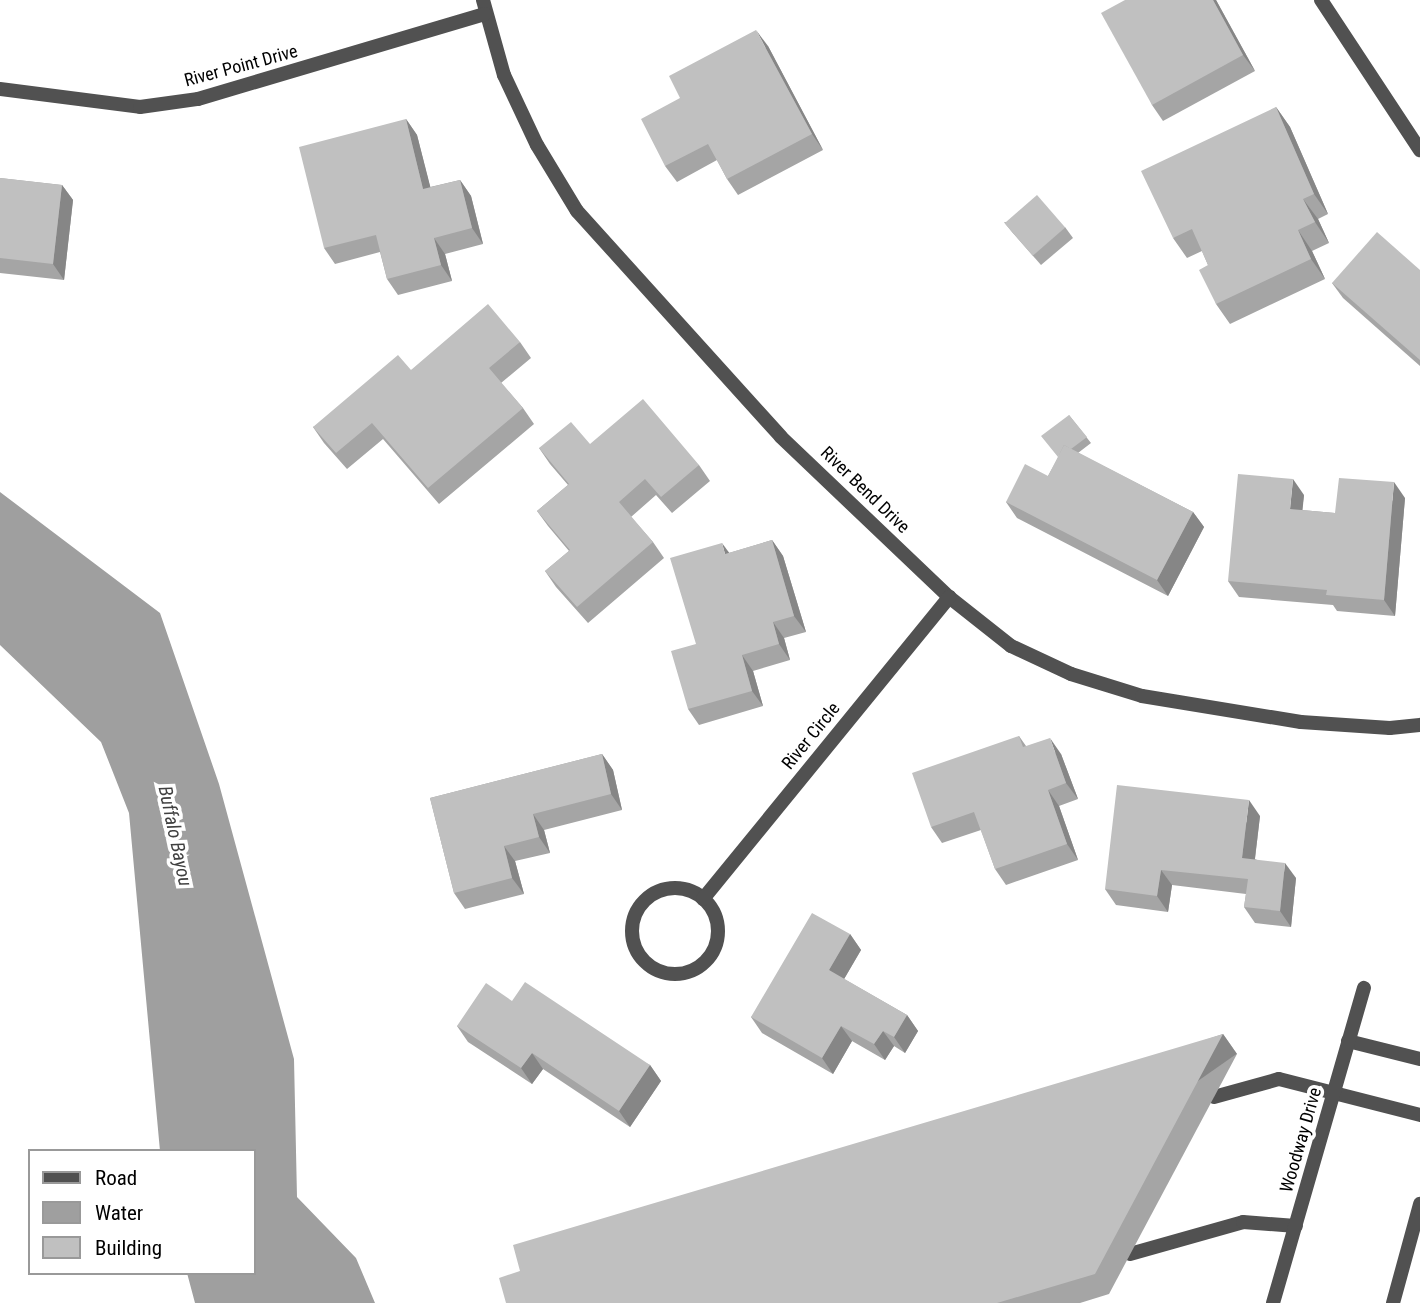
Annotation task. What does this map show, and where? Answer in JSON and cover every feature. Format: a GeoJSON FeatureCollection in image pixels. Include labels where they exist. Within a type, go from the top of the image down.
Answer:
{"type":"FeatureCollection","features":[{"type":"Feature","properties":{"kind":"street"},"geometry":{"type":"LineString","coordinates":[[1321,0],[1420,150]]}},
{"type":"Feature","properties":{"kind":"street","name":"River Point Drive"},"geometry":{"type":"LineString","coordinates":[[0,89],[140,107],[198,99],[484,7]]}},
{"type":"Feature","properties":{"kind":"street","name":"River Bend Drive"},"geometry":{"type":"LineString","coordinates":[[484,7],[504,75],[537,145],[577,211],[781,437],[949,597],[1011,646],[1071,674],[1142,696],[1301,722],[1390,728],[1420,725]]}},
{"type":"Feature","properties":{"kind":"street","name":"River Circle"},"geometry":{"type":"LineString","coordinates":[[703,898],[949,597]]}},
{"type":"Feature","properties":{"kind":"street"},"geometry":{"type":"LineString","coordinates":[[676,888],[703,898],[717,925],[715,946],[707,959],[696,968],[668,973],[642,959],[634,947],[633,920],[649,896],[676,888]]}},
{"type":"Feature","properties":{"kind":"street","name":"Woodway Drive"},"geometry":{"type":"LineString","coordinates":[[1273,1303],[1364,988]]}},
{"type":"Feature","properties":{"kind":"street"},"geometry":{"type":"LineString","coordinates":[[1348,1041],[1420,1059]]}},
{"type":"Feature","properties":{"kind":"street"},"geometry":{"type":"LineString","coordinates":[[1214,1097],[1279,1079],[1420,1115]]}},
{"type":"Feature","properties":{"kind":"street"},"geometry":{"type":"LineString","coordinates":[[1393,1303],[1420,1204]]}},
{"type":"Feature","properties":{"kind":"street"},"geometry":{"type":"LineString","coordinates":[[1130,1254],[1243,1222],[1296,1226]]}},
{"type":"Feature","properties":{"kind":"water","name":"Buffalo Bayou"},"geometry":{"type":"Polygon","coordinates":[[[0,492],[160,613],[219,784],[294,1059],[297,1197],[356,1258],[375,1303],[195,1303],[188,1275],[256,1275],[256,1149],[160,1149],[129,813],[101,742],[0,645],[0,492]]]}},
{"type":"Feature","properties":{"kind":"building"},"geometry":{"type":"Polygon","coordinates":[[[1125,0],[1213,0],[1243,55],[1152,105],[1101,13],[1125,0]]]}},
{"type":"Feature","properties":{"kind":"building"},"geometry":{"type":"Polygon","coordinates":[[[756,30],[812,134],[727,179],[708,144],[665,166],[641,119],[680,98],[669,76],[756,30]]]}},
{"type":"Feature","properties":{"kind":"building"},"geometry":{"type":"Polygon","coordinates":[[[1276,107],[1314,194],[1303,199],[1315,222],[1298,230],[1311,259],[1216,304],[1199,270],[1208,265],[1192,229],[1173,238],[1141,171],[1276,107]]]}},
{"type":"Feature","properties":{"kind":"building"},"geometry":{"type":"Polygon","coordinates":[[[406,119],[423,189],[460,180],[472,228],[434,238],[441,265],[387,279],[376,235],[324,248],[299,147],[406,119]]]}},
{"type":"Feature","properties":{"kind":"building"},"geometry":{"type":"Polygon","coordinates":[[[0,178],[62,185],[53,264],[0,258],[0,178]]]}},
{"type":"Feature","properties":{"kind":"building"},"geometry":{"type":"Polygon","coordinates":[[[1037,195],[1065,227],[1033,256],[1005,223],[1037,195]]]}},
{"type":"Feature","properties":{"kind":"building"},"geometry":{"type":"Polygon","coordinates":[[[1377,232],[1420,270],[1420,360],[1332,283],[1377,232]]]}},
{"type":"Feature","properties":{"kind":"building"},"geometry":{"type":"Polygon","coordinates":[[[488,304],[520,342],[489,368],[523,408],[428,488],[372,423],[336,453],[313,427],[398,355],[411,370],[488,304]]]}},
{"type":"Feature","properties":{"kind":"building"},"geometry":{"type":"Polygon","coordinates":[[[643,399],[699,465],[661,497],[645,479],[619,502],[653,542],[577,607],[545,571],[570,550],[537,511],[569,484],[539,448],[571,422],[590,444],[643,399]]]}},
{"type":"Feature","properties":{"kind":"building"},"geometry":{"type":"Polygon","coordinates":[[[1069,415],[1087,437],[1071,449],[1064,445],[1058,457],[1041,436],[1069,415]]]}},
{"type":"Feature","properties":{"kind":"building"},"geometry":{"type":"Polygon","coordinates":[[[1064,445],[1193,512],[1157,580],[1006,502],[1025,464],[1048,476],[1064,445]]]}},
{"type":"Feature","properties":{"kind":"building"},"geometry":{"type":"Polygon","coordinates":[[[1238,474],[1293,479],[1290,509],[1335,513],[1339,478],[1394,482],[1384,600],[1326,595],[1327,590],[1228,581],[1238,474]]]}},
{"type":"Feature","properties":{"kind":"building"},"geometry":{"type":"Polygon","coordinates":[[[772,540],[794,616],[773,622],[779,644],[742,655],[752,691],[688,709],[671,651],[696,644],[670,558],[722,543],[725,554],[772,540]]]}},
{"type":"Feature","properties":{"kind":"building"},"geometry":{"type":"Polygon","coordinates":[[[1019,736],[1023,747],[1050,738],[1066,783],[1048,790],[1067,844],[995,869],[974,812],[931,827],[912,773],[1019,736]]]}},
{"type":"Feature","properties":{"kind":"building"},"geometry":{"type":"Polygon","coordinates":[[[602,754],[611,794],[533,814],[539,837],[504,846],[512,878],[454,893],[430,798],[602,754]]]}},
{"type":"Feature","properties":{"kind":"building"},"geometry":{"type":"Polygon","coordinates":[[[1117,785],[1249,800],[1242,858],[1285,863],[1280,911],[1244,907],[1248,879],[1161,870],[1157,896],[1105,889],[1117,785]]]}},
{"type":"Feature","properties":{"kind":"building"},"geometry":{"type":"Polygon","coordinates":[[[812,913],[850,934],[829,970],[907,1015],[894,1037],[883,1031],[874,1044],[841,1026],[822,1058],[751,1017],[812,913]]]}},
{"type":"Feature","properties":{"kind":"building"},"geometry":{"type":"Polygon","coordinates":[[[525,982],[650,1065],[619,1111],[532,1053],[521,1068],[457,1026],[486,983],[512,1001],[525,982]]]}},
{"type":"Feature","properties":{"kind":"building"},"geometry":{"type":"Polygon","coordinates":[[[1223,1034],[1095,1274],[997,1303],[506,1303],[499,1278],[520,1271],[513,1245],[1223,1034]]]}}]}
